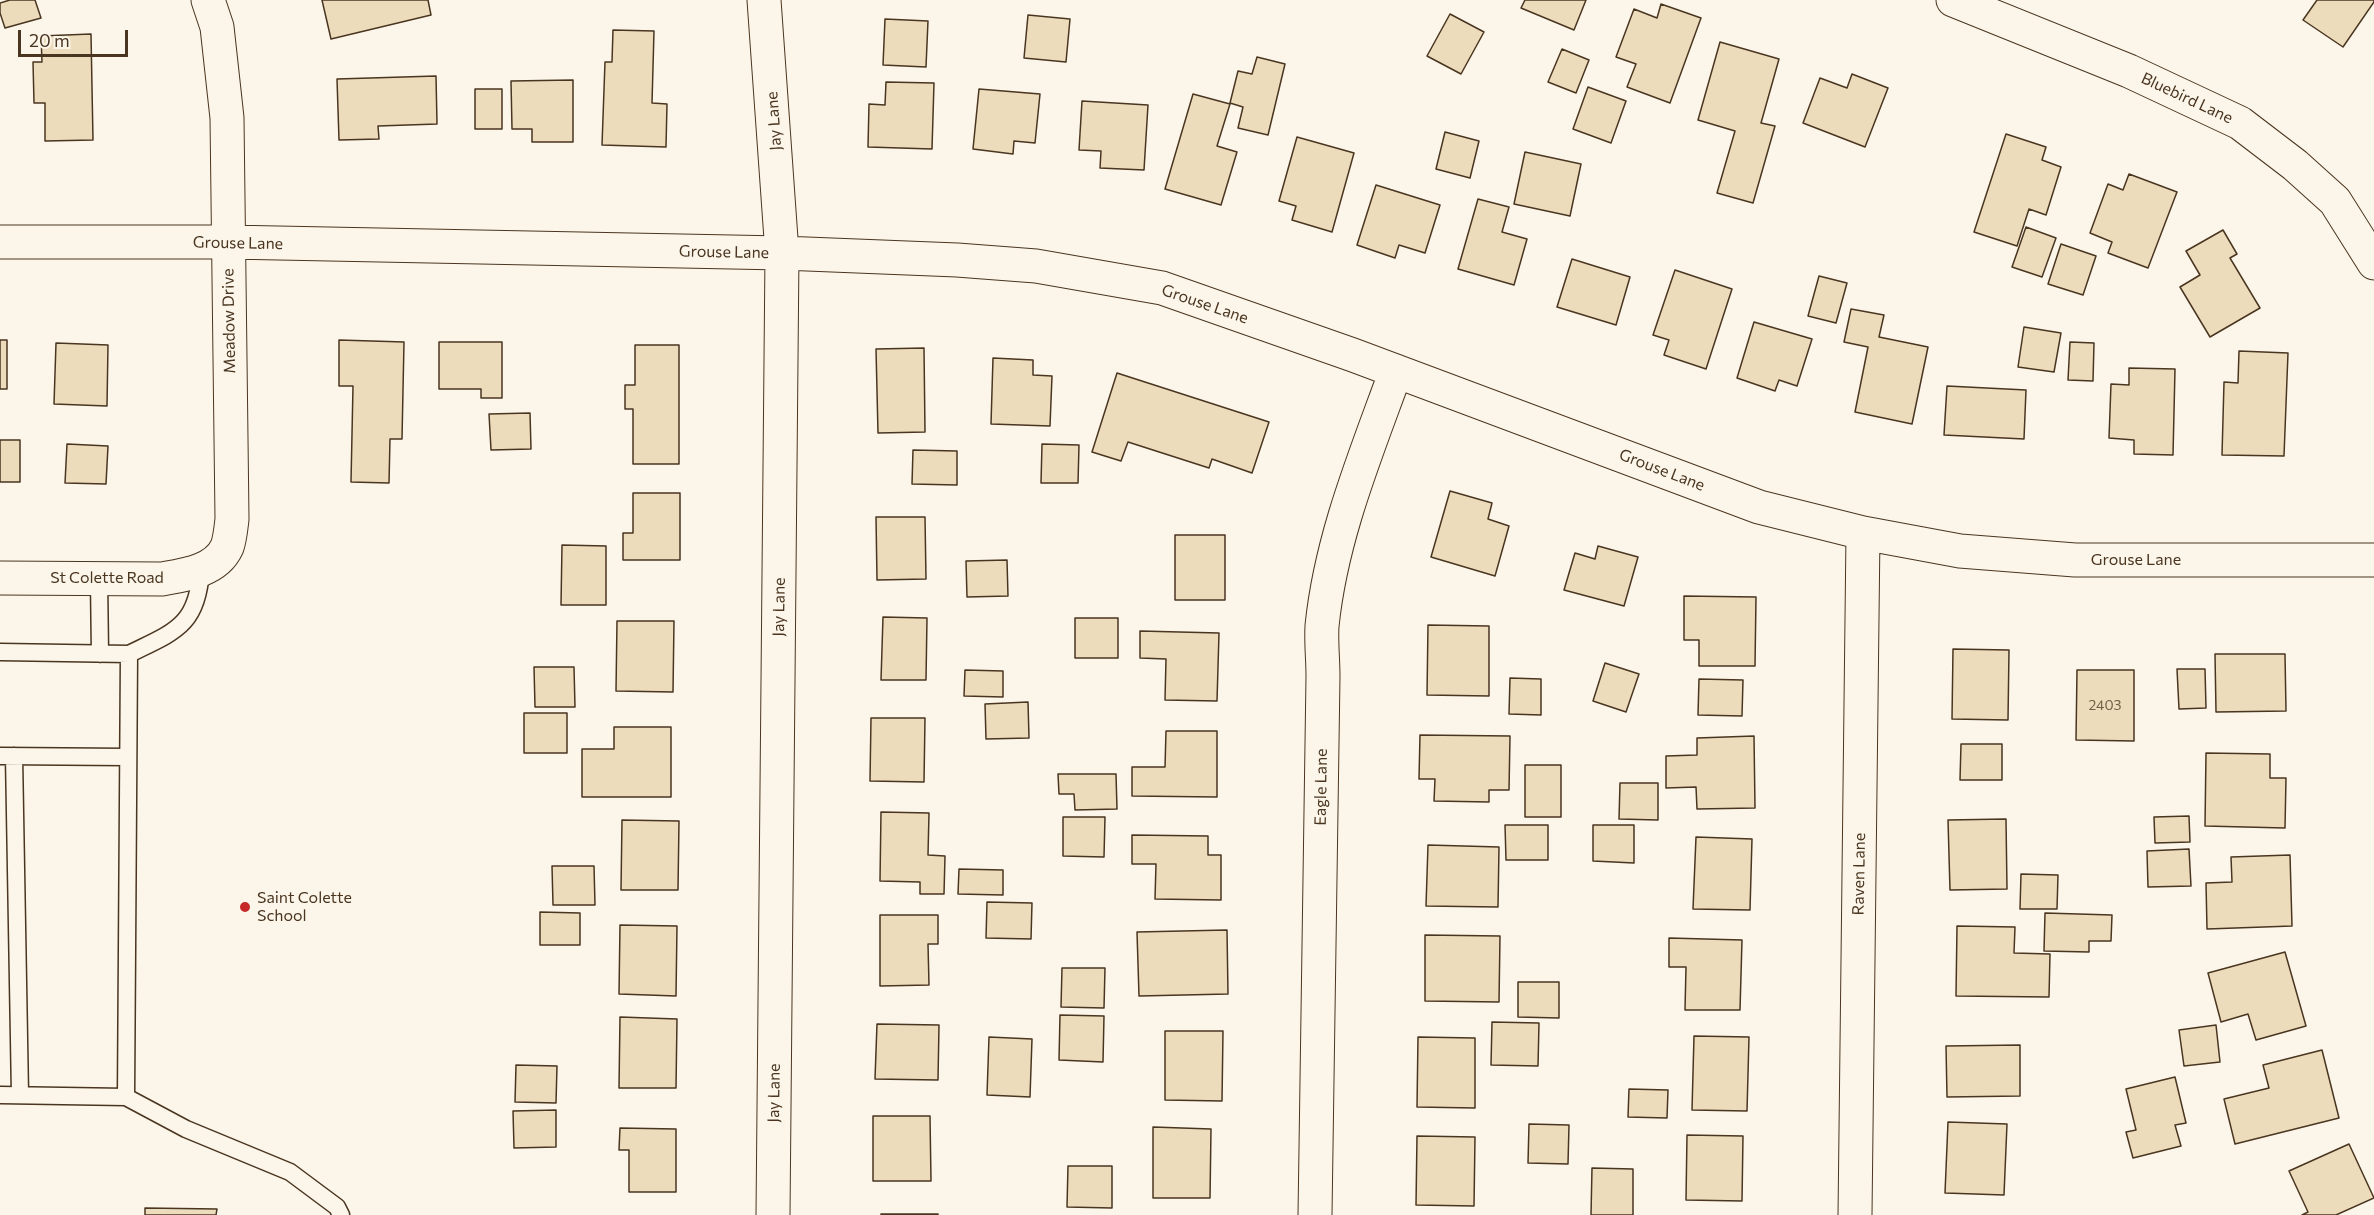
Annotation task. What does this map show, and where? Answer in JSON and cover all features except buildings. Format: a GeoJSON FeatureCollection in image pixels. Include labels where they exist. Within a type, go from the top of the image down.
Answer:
{"type":"FeatureCollection","features":[{"type":"Feature","properties":{"kind":"street","name":"Meadow Drive"},"geometry":{"type":"LineString","coordinates":[[206,567],[227,548],[232,519],[227,118],[216,27],[208,0]]}},
{"type":"Feature","properties":{"kind":"street","name":"Jay Lane"},"geometry":{"type":"LineString","coordinates":[[764,0],[782,253],[773,1215]]}},
{"type":"Feature","properties":{"kind":"street","name":"Bluebird Lane"},"geometry":{"type":"LineString","coordinates":[[1953,0],[2129,71],[2240,123],[2295,165],[2335,201],[2374,263]]}},
{"type":"Feature","properties":{"kind":"street","name":"Grouse Lane"},"geometry":{"type":"LineString","coordinates":[[0,242],[228,242],[782,253],[957,260],[1036,266],[1162,288],[1396,371],[1759,507],[1863,533],[1960,551],[2074,560],[2374,560]]}},
{"type":"Feature","properties":{"kind":"street","name":"Eagle Lane"},"geometry":{"type":"LineString","coordinates":[[1315,1215],[1322,627],[1332,562],[1350,498],[1396,371]]}},
{"type":"Feature","properties":{"kind":"street","name":"Raven Lane"},"geometry":{"type":"LineString","coordinates":[[1854,1215],[1863,533]]}},
{"type":"Feature","properties":{"kind":"street","name":"St Colette Road"},"geometry":{"type":"LineString","coordinates":[[0,578],[162,579],[188,574],[206,567]]}},
{"type":"Feature","properties":{"kind":"lane"},"geometry":{"type":"LineString","coordinates":[[0,652],[129,654],[180,627],[191,613],[206,567]]}},
{"type":"Feature","properties":{"kind":"lane"},"geometry":{"type":"LineString","coordinates":[[99,579],[100,654]]}},
{"type":"Feature","properties":{"kind":"lane"},"geometry":{"type":"LineString","coordinates":[[126,1097],[129,654]]}},
{"type":"Feature","properties":{"kind":"lane"},"geometry":{"type":"LineString","coordinates":[[20,1095],[7,756],[127,758]]}},
{"type":"Feature","properties":{"kind":"lane"},"geometry":{"type":"LineString","coordinates":[[0,1095],[126,1097],[186,1129],[290,1172],[337,1207],[341,1215]]}},
{"type":"Feature","properties":{"kind":"place","name":"Saint Colette School"},"geometry":{"type":"Point","coordinates":[245,907]}}]}
